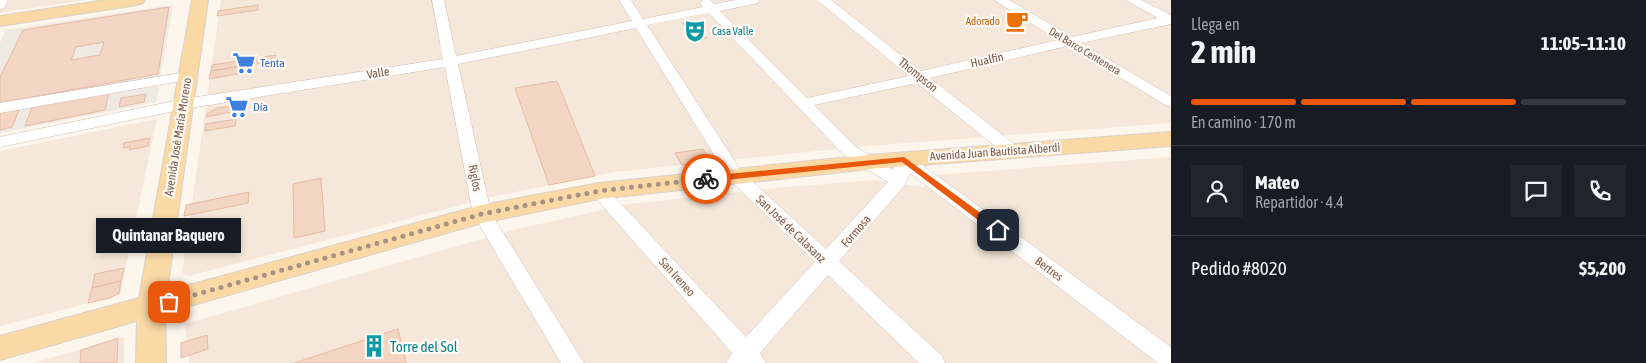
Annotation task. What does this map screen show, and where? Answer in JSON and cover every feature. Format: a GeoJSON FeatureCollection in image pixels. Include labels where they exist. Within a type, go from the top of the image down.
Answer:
{"type":"FeatureCollection","features":[{"type":"Feature","properties":{"kind":"main road"},"geometry":{"type":"LineString","coordinates":[[0,21],[136,0]]}},
{"type":"Feature","properties":{"kind":"main road","name":"Avenida José María Moreno"},"geometry":{"type":"LineString","coordinates":[[151,363],[151,308],[200,0]]}},
{"type":"Feature","properties":{"kind":"main road","name":"Avenida Juan Bautista Alberdi"},"geometry":{"type":"LineString","coordinates":[[0,348],[151,308],[482,214],[599,191],[869,162],[1171,139]]}},
{"type":"Feature","properties":{"kind":"street"},"geometry":{"type":"LineString","coordinates":[[0,5],[2,0]]}},
{"type":"Feature","properties":{"kind":"street","name":"Riglos"},"geometry":{"type":"LineString","coordinates":[[438,0],[482,214],[573,363]]}},
{"type":"Feature","properties":{"kind":"street","name":"San José de Calasanz"},"geometry":{"type":"LineString","coordinates":[[625,0],[735,175],[827,264],[934,363]]}},
{"type":"Feature","properties":{"kind":"street","name":"Valle"},"geometry":{"type":"LineString","coordinates":[[0,142],[184,104],[452,61],[639,22],[707,4],[754,0]]}},
{"type":"Feature","properties":{"kind":"street","name":"Thompson"},"geometry":{"type":"LineString","coordinates":[[823,0],[1012,151]]}},
{"type":"Feature","properties":{"kind":"street","name":"Del Barco Centenera"},"geometry":{"type":"LineString","coordinates":[[1000,0],[1171,102]]}},
{"type":"Feature","properties":{"kind":"street"},"geometry":{"type":"LineString","coordinates":[[1132,0],[1171,19]]}},
{"type":"Feature","properties":{"kind":"street"},"geometry":{"type":"LineString","coordinates":[[707,4],[850,151],[899,181]]}},
{"type":"Feature","properties":{"kind":"street","name":"Hualfin"},"geometry":{"type":"LineString","coordinates":[[804,103],[920,77],[936,71],[1171,19]]}},
{"type":"Feature","properties":{"kind":"street"},"geometry":{"type":"LineString","coordinates":[[0,108],[187,76]]}},
{"type":"Feature","properties":{"kind":"street","name":"Formosa"},"geometry":{"type":"LineString","coordinates":[[746,360],[899,181],[904,160]]}},
{"type":"Feature","properties":{"kind":"street","name":"Bertres"},"geometry":{"type":"LineString","coordinates":[[904,160],[1171,360]]}},
{"type":"Feature","properties":{"kind":"street","name":"San Ireneo"},"geometry":{"type":"LineString","coordinates":[[599,191],[746,360]]}},
{"type":"Feature","properties":{"kind":"shaded area"},"geometry":{"type":"Polygon","coordinates":[[[0,0],[87,0],[0,13],[0,0]]]}},
{"type":"Feature","properties":{"kind":"shaded area"},"geometry":{"type":"Polygon","coordinates":[[[221,0],[1171,0],[1171,123],[855,147],[615,172],[495,196],[189,276],[182,273],[221,0]]]}},
{"type":"Feature","properties":{"kind":"shaded area"},"geometry":{"type":"Polygon","coordinates":[[[173,5],[156,102],[0,133],[0,43],[5,30],[173,5]]]}},
{"type":"Feature","properties":{"kind":"shaded area"},"geometry":{"type":"Polygon","coordinates":[[[157,119],[120,295],[0,326],[0,151],[157,119]]]}},
{"type":"Feature","properties":{"kind":"shaded area"},"geometry":{"type":"Polygon","coordinates":[[[1171,157],[1171,363],[189,363],[185,324],[513,230],[629,204],[775,188],[874,180],[925,187],[936,175],[1171,157]]]}},
{"type":"Feature","properties":{"kind":"shaded area"},"geometry":{"type":"Polygon","coordinates":[[[124,337],[124,363],[33,363],[124,337]]]}},
{"type":"Feature","properties":{"kind":"building"},"geometry":{"type":"Polygon","coordinates":[[[258,5],[258,10],[217,16],[218,11],[258,5]]]}},
{"type":"Feature","properties":{"kind":"building"},"geometry":{"type":"Polygon","coordinates":[[[169,7],[158,74],[0,103],[0,77],[23,30],[169,7]],[[104,42],[76,47],[71,60],[100,55],[104,42]]]}},
{"type":"Feature","properties":{"kind":"building","name":"Casa Valle"},"geometry":{"type":"Polygon","coordinates":[[[691,21],[707,38],[698,40],[682,23],[691,21]]]}},
{"type":"Feature","properties":{"kind":"building","name":"Tenta"},"geometry":{"type":"Polygon","coordinates":[[[276,55],[275,61],[211,71],[212,65],[276,55]]]}},
{"type":"Feature","properties":{"kind":"building"},"geometry":{"type":"Polygon","coordinates":[[[248,65],[248,72],[209,79],[211,71],[248,65]]]}},
{"type":"Feature","properties":{"kind":"building"},"geometry":{"type":"Polygon","coordinates":[[[557,81],[595,176],[549,185],[515,88],[557,81]]]}},
{"type":"Feature","properties":{"kind":"building"},"geometry":{"type":"Polygon","coordinates":[[[109,92],[105,110],[25,126],[32,107],[109,92]]]}},
{"type":"Feature","properties":{"kind":"building"},"geometry":{"type":"Polygon","coordinates":[[[146,94],[144,102],[119,107],[121,98],[146,94]]]}},
{"type":"Feature","properties":{"kind":"building"},"geometry":{"type":"Polygon","coordinates":[[[232,106],[232,112],[206,117],[207,114],[217,108],[232,106]]]}},
{"type":"Feature","properties":{"kind":"building"},"geometry":{"type":"Polygon","coordinates":[[[20,108],[12,127],[0,130],[0,112],[20,108]]]}},
{"type":"Feature","properties":{"kind":"building"},"geometry":{"type":"Polygon","coordinates":[[[236,119],[235,126],[205,131],[206,124],[236,119]]]}},
{"type":"Feature","properties":{"kind":"building"},"geometry":{"type":"Polygon","coordinates":[[[150,138],[148,146],[129,150],[130,147],[123,148],[124,143],[150,138]]]}},
{"type":"Feature","properties":{"kind":"building"},"geometry":{"type":"Polygon","coordinates":[[[703,149],[709,160],[706,163],[682,165],[675,153],[703,149]]]}},
{"type":"Feature","properties":{"kind":"building"},"geometry":{"type":"Polygon","coordinates":[[[321,178],[325,231],[294,238],[293,184],[321,178]]]}},
{"type":"Feature","properties":{"kind":"building"},"geometry":{"type":"Polygon","coordinates":[[[249,192],[248,203],[184,216],[186,205],[249,192]]]}},
{"type":"Feature","properties":{"kind":"building"},"geometry":{"type":"Polygon","coordinates":[[[124,268],[121,281],[92,288],[95,274],[124,268]]]}},
{"type":"Feature","properties":{"kind":"building"},"geometry":{"type":"Polygon","coordinates":[[[121,281],[119,293],[110,298],[88,303],[92,288],[121,281]]]}},
{"type":"Feature","properties":{"kind":"building","name":"Torre del Sol"},"geometry":{"type":"Polygon","coordinates":[[[398,329],[406,363],[294,363],[398,329]]]}},
{"type":"Feature","properties":{"kind":"building"},"geometry":{"type":"Polygon","coordinates":[[[207,335],[208,349],[181,358],[181,343],[207,335]]]}},
{"type":"Feature","properties":{"kind":"building"},"geometry":{"type":"Polygon","coordinates":[[[118,338],[117,363],[80,363],[81,350],[118,338]]]}},
{"type":"Feature","properties":{"kind":"way so far"},"geometry":{"type":"LineString","coordinates":[[169,302],[482,214],[599,191],[706,179]]}},
{"type":"Feature","properties":{"kind":"place","name":"Adorado"},"geometry":{"type":"Point","coordinates":[1017,21]}},
{"type":"Feature","properties":{"kind":"place","name":"Casa Valle"},"geometry":{"type":"Point","coordinates":[695,31]}},
{"type":"Feature","properties":{"kind":"place","name":"Tenta"},"geometry":{"type":"Point","coordinates":[244,63]}},
{"type":"Feature","properties":{"kind":"place","name":"Día"},"geometry":{"type":"Point","coordinates":[237,107]}},
{"type":"Feature","properties":{"kind":"place","name":"Quintanar Baquero"},"geometry":{"type":"Point","coordinates":[169,302]}},
{"type":"Feature","properties":{"kind":"place","name":"Torre del Sol"},"geometry":{"type":"Point","coordinates":[374,346]}},
{"type":"Feature","properties":{"kind":"route"},"geometry":{"type":"LineString","coordinates":[[706,179],[904,160],[998,230]]}}]}
